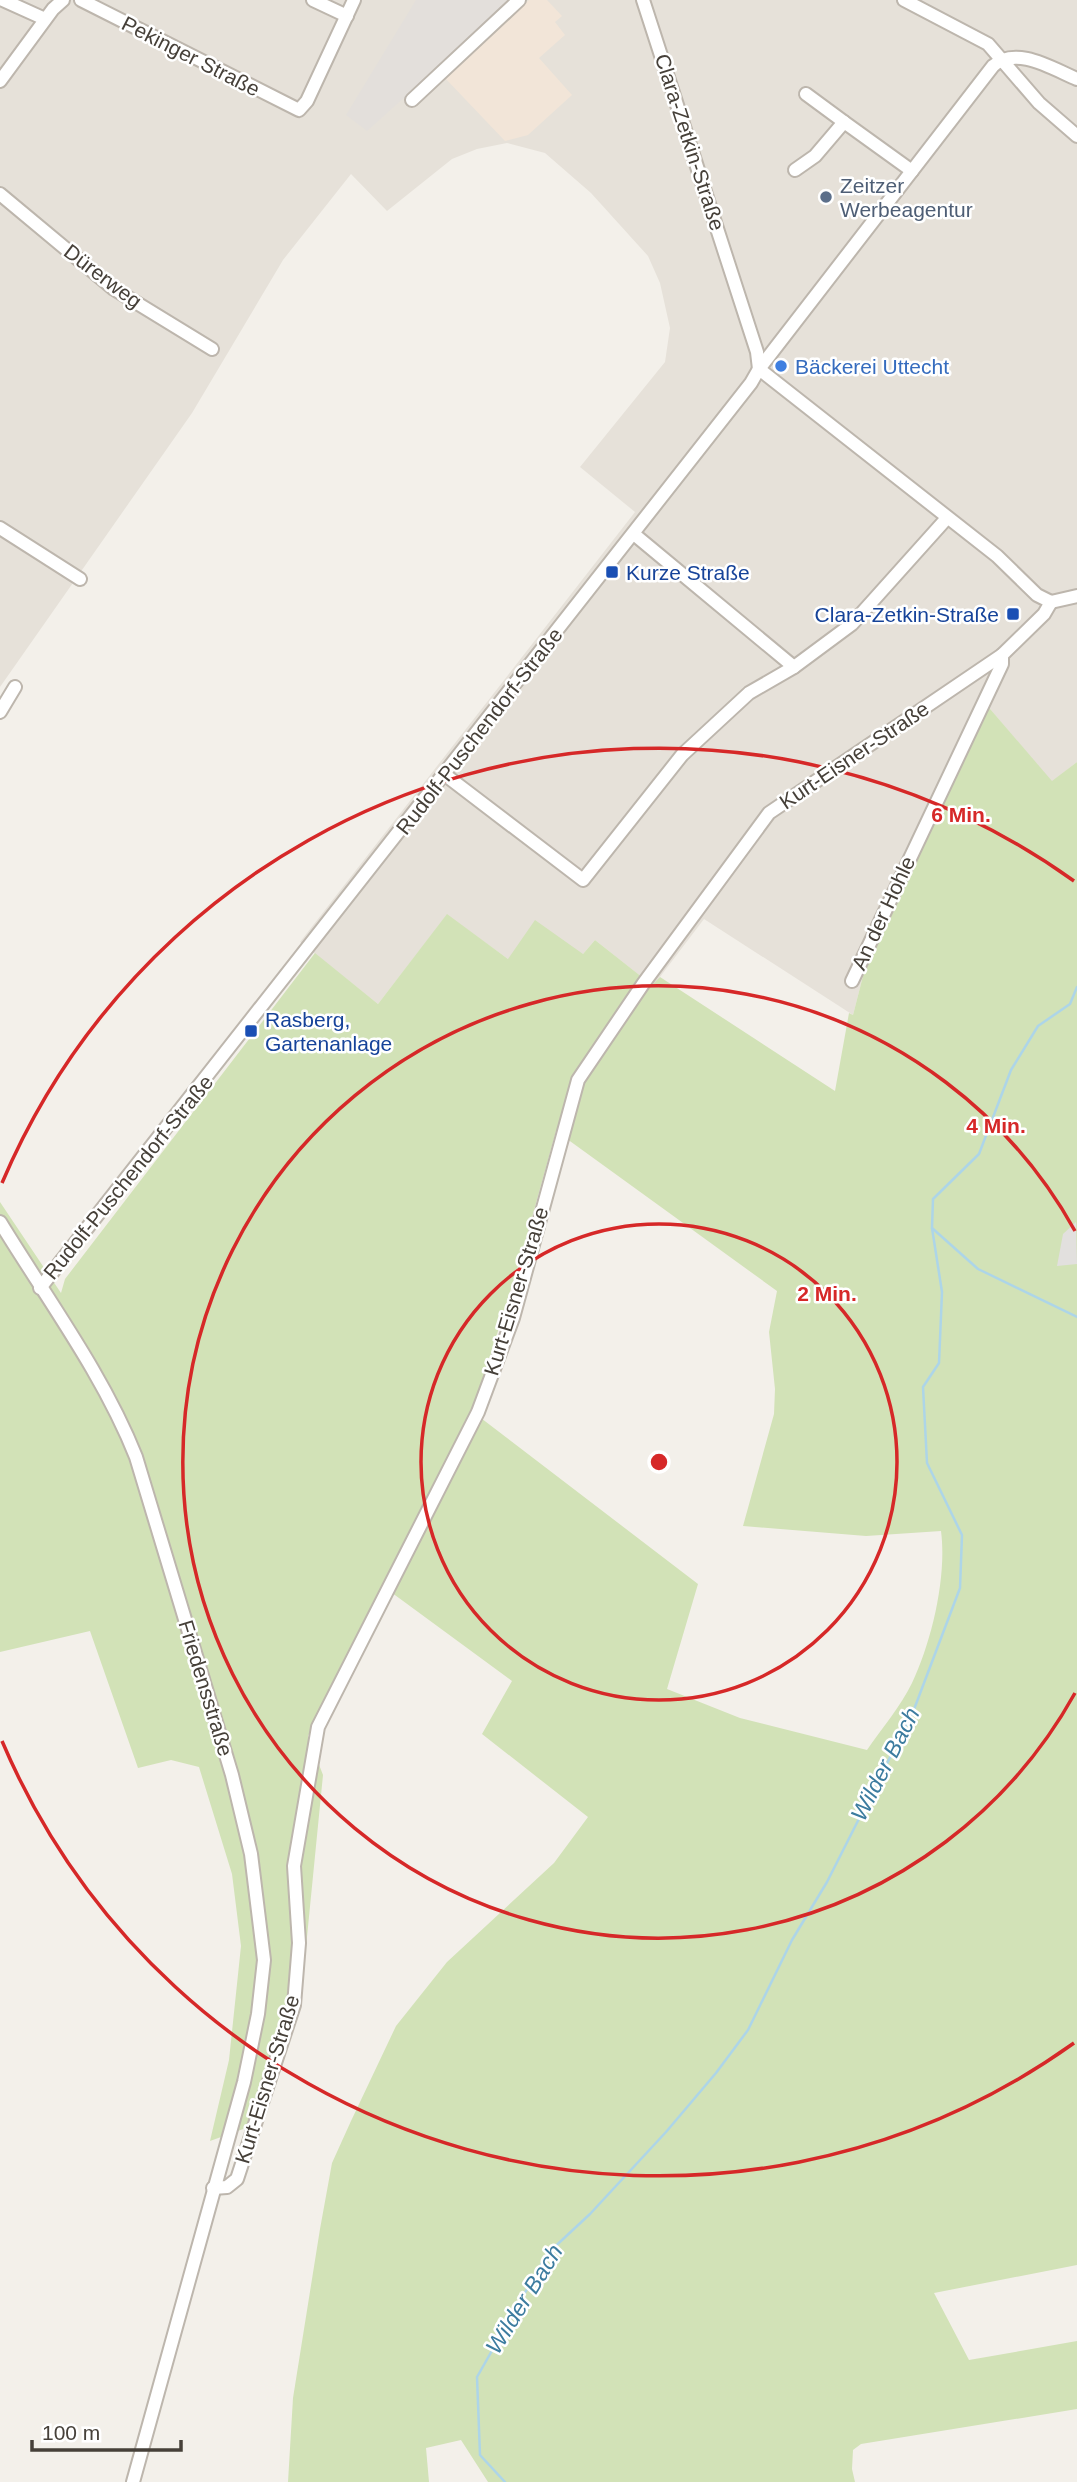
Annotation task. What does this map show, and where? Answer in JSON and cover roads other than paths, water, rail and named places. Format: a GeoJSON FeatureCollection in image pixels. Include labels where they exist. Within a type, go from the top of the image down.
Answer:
{"type":"FeatureCollection","features":[{"type":"Feature","properties":{"kind":"street"},"geometry":{"type":"LineString","coordinates":[[3,0],[45,19]]}},
{"type":"Feature","properties":{"kind":"street"},"geometry":{"type":"LineString","coordinates":[[0,81],[45,19],[64,0]]}},
{"type":"Feature","properties":{"kind":"street","name":"Pekinger Straße"},"geometry":{"type":"LineString","coordinates":[[81,0],[249,86],[303,109],[347,16]]}},
{"type":"Feature","properties":{"kind":"street"},"geometry":{"type":"LineString","coordinates":[[313,0],[347,16],[354,0]]}},
{"type":"Feature","properties":{"kind":"street"},"geometry":{"type":"LineString","coordinates":[[412,100],[519,0]]}},
{"type":"Feature","properties":{"kind":"street","name":"Clara-Zetkin-Straße"},"geometry":{"type":"LineString","coordinates":[[643,0],[757,352],[759,369]]}},
{"type":"Feature","properties":{"kind":"street"},"geometry":{"type":"LineString","coordinates":[[904,0],[977,37],[1001,59],[1039,103],[1077,136]]}},
{"type":"Feature","properties":{"kind":"street"},"geometry":{"type":"LineString","coordinates":[[1001,59],[1021,57],[1077,79]]}},
{"type":"Feature","properties":{"kind":"street","name":"Rudolf-Puschendorf-Straße"},"geometry":{"type":"LineString","coordinates":[[40,1288],[635,535],[759,369],[1001,59]]}},
{"type":"Feature","properties":{"kind":"street"},"geometry":{"type":"LineString","coordinates":[[806,94],[912,171]]}},
{"type":"Feature","properties":{"kind":"street"},"geometry":{"type":"LineString","coordinates":[[795,170],[815,156],[844,122]]}},
{"type":"Feature","properties":{"kind":"street","name":"Dürerweg"},"geometry":{"type":"LineString","coordinates":[[0,194],[114,289],[212,349]]}},
{"type":"Feature","properties":{"kind":"street"},"geometry":{"type":"LineString","coordinates":[[759,369],[1003,561],[1037,595],[1051,602],[1077,596]]}},
{"type":"Feature","properties":{"kind":"street"},"geometry":{"type":"LineString","coordinates":[[444,774],[583,880],[682,755],[749,693],[794,667],[859,618],[947,518]]}},
{"type":"Feature","properties":{"kind":"street"},"geometry":{"type":"LineString","coordinates":[[0,528],[80,579]]}},
{"type":"Feature","properties":{"kind":"street"},"geometry":{"type":"LineString","coordinates":[[635,535],[794,667]]}},
{"type":"Feature","properties":{"kind":"street","name":"Kurt-Eisner-Straße"},"geometry":{"type":"LineString","coordinates":[[213,2188],[227,2187],[237,2179],[294,2005],[299,1943],[294,1866],[318,1727],[478,1412],[513,1318],[578,1080],[643,984],[769,813],[1002,655],[1044,614],[1051,602]]}},
{"type":"Feature","properties":{"kind":"street","name":"An der Hohle"},"geometry":{"type":"LineString","coordinates":[[852,981],[1002,664],[1002,655]]}},
{"type":"Feature","properties":{"kind":"street"},"geometry":{"type":"LineString","coordinates":[[0,712],[15,687]]}},
{"type":"Feature","properties":{"kind":"street","name":"Friedensstraße"},"geometry":{"type":"LineString","coordinates":[[0,1222],[122,1423],[135,1457],[232,1775],[251,1854],[261,1919],[264,1960],[258,2014],[244,2082],[133,2482]]}},
{"type":"Feature","properties":{"kind":"waterway","name":"Wilder Bach"},"geometry":{"type":"LineString","coordinates":[[505,2482],[480,2455],[477,2377],[547,2254],[590,2214],[666,2132],[748,2030],[792,1940],[827,1882],[913,1712],[960,1588],[962,1535],[927,1463],[923,1387],[939,1363],[942,1292],[932,1228],[933,1199],[979,1154],[1011,1070],[1038,1026],[1070,1004],[1077,987]]}},
{"type":"Feature","properties":{"kind":"waterway"},"geometry":{"type":"LineString","coordinates":[[932,1228],[978,1269],[1077,1317]]}},
{"type":"Feature","properties":{"kind":"place","name":"Zeitzer Werbeagentur"},"geometry":{"type":"Point","coordinates":[826,197]}},
{"type":"Feature","properties":{"kind":"place","name":"Bäckerei Uttecht"},"geometry":{"type":"Point","coordinates":[781,366]}},
{"type":"Feature","properties":{"kind":"place","name":"Kurze Straße"},"geometry":{"type":"Point","coordinates":[612,572]}},
{"type":"Feature","properties":{"kind":"place","name":"Clara-Zetkin-Straße"},"geometry":{"type":"Point","coordinates":[1013,614]}},
{"type":"Feature","properties":{"kind":"place","name":"Rasberg, Gartenanlage"},"geometry":{"type":"Point","coordinates":[251,1031]}}]}
